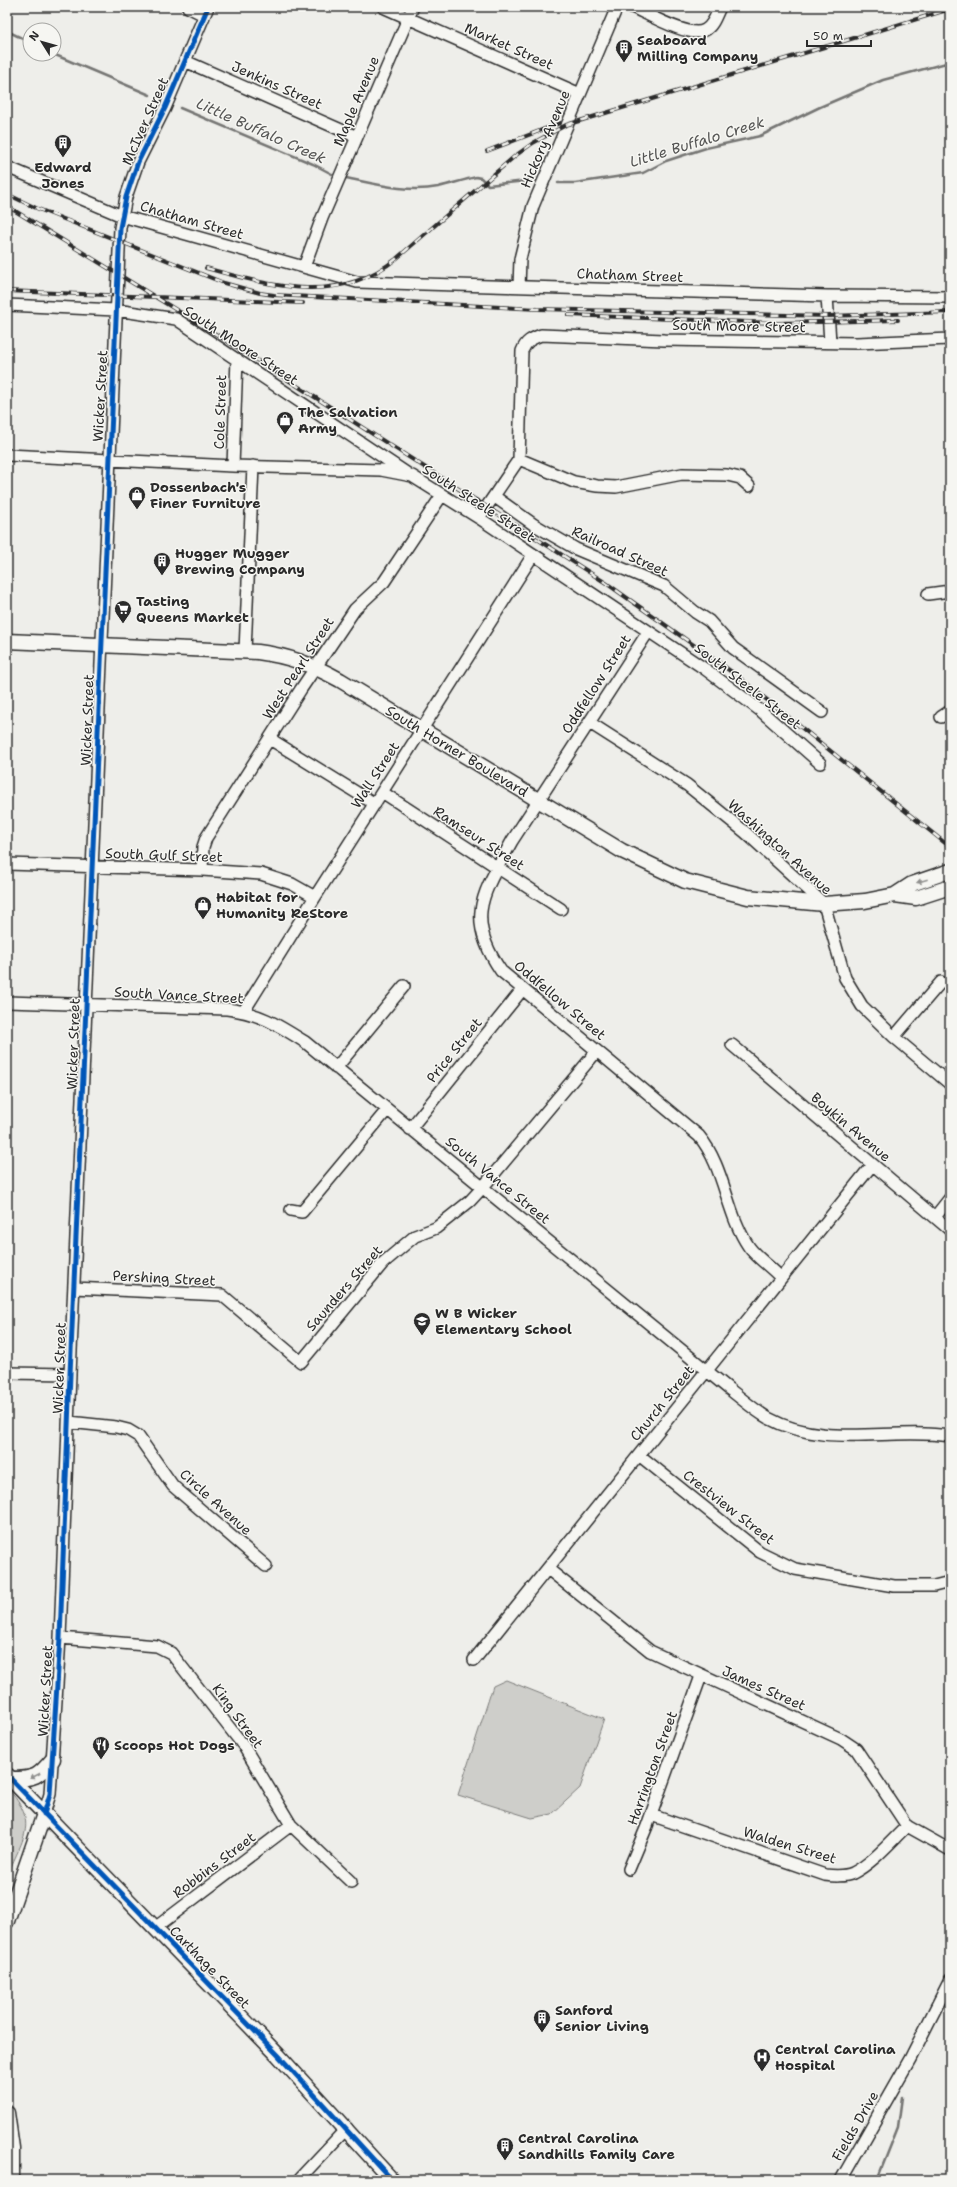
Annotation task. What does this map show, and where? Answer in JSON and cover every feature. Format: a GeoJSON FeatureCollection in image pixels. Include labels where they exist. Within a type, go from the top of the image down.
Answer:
{"type":"FeatureCollection","features":[{"type":"Feature","properties":{"kind":"main road","name":"South Horner Boulevard"},"geometry":{"type":"LineString","coordinates":[[7,641],[245,652],[281,655],[316,666],[628,854],[685,881],[748,898],[824,904],[866,901],[895,895],[916,898],[950,887]]}},
{"type":"Feature","properties":{"kind":"main road","name":"South Horner Boulevard"},"geometry":{"type":"LineString","coordinates":[[895,895],[912,884],[950,871]]}},
{"type":"Feature","properties":{"kind":"main road"},"geometry":{"type":"LineString","coordinates":[[9,1777],[32,1779],[37,1777],[53,1759]]}},
{"type":"Feature","properties":{"kind":"main road","name":"Carthage Street"},"geometry":{"type":"LineString","coordinates":[[9,1777],[347,2128],[392,2180]]}},
{"type":"Feature","properties":{"kind":"main road","name":"Wicker Street"},"geometry":{"type":"LineString","coordinates":[[7,1921],[44,1814]]}},
{"type":"Feature","properties":{"kind":"main road"},"geometry":{"type":"LineString","coordinates":[[7,2113],[12,2148],[12,2180]]}},
{"type":"Feature","properties":{"kind":"street"},"geometry":{"type":"LineString","coordinates":[[188,7],[206,11]]}},
{"type":"Feature","properties":{"kind":"street","name":"Market Street"},"geometry":{"type":"LineString","coordinates":[[383,7],[580,94]]}},
{"type":"Feature","properties":{"kind":"street","name":"Maple Avenue"},"geometry":{"type":"LineString","coordinates":[[308,268],[322,218],[413,7]]}},
{"type":"Feature","properties":{"kind":"street","name":"Hickory Avenue"},"geometry":{"type":"LineString","coordinates":[[519,287],[520,259],[533,206],[617,7]]}},
{"type":"Feature","properties":{"kind":"street"},"geometry":{"type":"LineString","coordinates":[[632,7],[686,31],[699,33],[705,31],[710,26],[720,7]]}},
{"type":"Feature","properties":{"kind":"street","name":"McIver Street"},"geometry":{"type":"LineString","coordinates":[[117,273],[122,216],[126,197],[138,162],[185,61],[206,11]]}},
{"type":"Feature","properties":{"kind":"street","name":"Jenkins Street"},"geometry":{"type":"LineString","coordinates":[[185,61],[357,137]]}},
{"type":"Feature","properties":{"kind":"street","name":"Chatham Street"},"geometry":{"type":"LineString","coordinates":[[7,166],[122,216],[340,278],[371,283],[827,296],[950,297]]}},
{"type":"Feature","properties":{"kind":"street","name":"Wicker Street"},"geometry":{"type":"LineString","coordinates":[[44,1814],[50,1794],[60,1638],[117,273]]}},
{"type":"Feature","properties":{"kind":"street"},"geometry":{"type":"LineString","coordinates":[[827,296],[830,342]]}},
{"type":"Feature","properties":{"kind":"street","name":"South Moore Street"},"geometry":{"type":"LineString","coordinates":[[7,305],[116,310],[176,318],[412,476]]}},
{"type":"Feature","properties":{"kind":"street","name":"South Moore Street"},"geometry":{"type":"LineString","coordinates":[[520,459],[522,351],[529,340],[541,335],[664,340],[830,342],[950,339]]}},
{"type":"Feature","properties":{"kind":"street","name":"Cole Street"},"geometry":{"type":"LineString","coordinates":[[233,466],[237,359]]}},
{"type":"Feature","properties":{"kind":"street","name":"South Steele Street"},"geometry":{"type":"LineString","coordinates":[[7,455],[233,466],[381,470],[412,476],[479,518],[705,669],[761,711],[820,763]]}},
{"type":"Feature","properties":{"kind":"street"},"geometry":{"type":"LineString","coordinates":[[479,518],[520,459],[574,482],[597,486],[616,487],[682,474],[727,475],[740,478],[749,486]]}},
{"type":"Feature","properties":{"kind":"street"},"geometry":{"type":"LineString","coordinates":[[245,652],[253,466]]}},
{"type":"Feature","properties":{"kind":"street","name":"West Pearl Street"},"geometry":{"type":"LineString","coordinates":[[202,870],[203,847],[206,838],[316,666],[355,609],[384,582],[442,495]]}},
{"type":"Feature","properties":{"kind":"street","name":"Railroad Street"},"geometry":{"type":"LineString","coordinates":[[495,497],[533,524],[576,549],[664,586],[695,612],[709,621],[733,648],[822,712]]}},
{"type":"Feature","properties":{"kind":"street","name":"Wall Street"},"geometry":{"type":"LineString","coordinates":[[244,1011],[533,555]]}},
{"type":"Feature","properties":{"kind":"street"},"geometry":{"type":"LineString","coordinates":[[928,594],[950,591]]}},
{"type":"Feature","properties":{"kind":"street","name":"Oddfellow Street"},"geometry":{"type":"LineString","coordinates":[[648,632],[590,723],[538,800],[497,868],[485,890],[480,910],[480,928],[490,956],[500,971],[691,1129],[709,1148],[729,1204],[750,1248],[780,1277]]}},
{"type":"Feature","properties":{"kind":"street","name":"Washington Avenue"},"geometry":{"type":"LineString","coordinates":[[590,723],[687,786],[745,832],[824,904],[850,988],[862,1006],[894,1037],[950,1084]]}},
{"type":"Feature","properties":{"kind":"street"},"geometry":{"type":"LineString","coordinates":[[270,739],[375,804]]}},
{"type":"Feature","properties":{"kind":"street","name":"Ramseur Street"},"geometry":{"type":"LineString","coordinates":[[382,792],[561,909]]}},
{"type":"Feature","properties":{"kind":"street","name":"South Gulf Street"},"geometry":{"type":"LineString","coordinates":[[7,864],[93,868],[202,870],[261,874],[292,884],[315,897]]}},
{"type":"Feature","properties":{"kind":"street"},"geometry":{"type":"LineString","coordinates":[[894,1037],[941,982]]}},
{"type":"Feature","properties":{"kind":"street"},"geometry":{"type":"LineString","coordinates":[[336,1068],[404,986]]}},
{"type":"Feature","properties":{"kind":"street","name":"Price Street"},"geometry":{"type":"LineString","coordinates":[[410,1129],[522,990]]}},
{"type":"Feature","properties":{"kind":"street","name":"South Vance Street"},"geometry":{"type":"LineString","coordinates":[[7,1002],[244,1011],[273,1022],[305,1042],[410,1129],[768,1418],[803,1431],[830,1434],[950,1436]]}},
{"type":"Feature","properties":{"kind":"street","name":"Boykin Avenue"},"geometry":{"type":"LineString","coordinates":[[732,1045],[950,1230]]}},
{"type":"Feature","properties":{"kind":"street","name":"Saunders Street"},"geometry":{"type":"LineString","coordinates":[[301,1362],[383,1263],[415,1236],[436,1228],[470,1201],[597,1051]]}},
{"type":"Feature","properties":{"kind":"street"},"geometry":{"type":"LineString","coordinates":[[291,1210],[302,1212],[387,1110]]}},
{"type":"Feature","properties":{"kind":"street","name":"Church Street"},"geometry":{"type":"LineString","coordinates":[[474,1660],[708,1371],[780,1277],[872,1165]]}},
{"type":"Feature","properties":{"kind":"street"},"geometry":{"type":"LineString","coordinates":[[934,1217],[950,1198]]}},
{"type":"Feature","properties":{"kind":"street","name":"Pershing Street"},"geometry":{"type":"LineString","coordinates":[[74,1288],[222,1295],[301,1362]]}},
{"type":"Feature","properties":{"kind":"street"},"geometry":{"type":"LineString","coordinates":[[7,1373],[70,1374]]}},
{"type":"Feature","properties":{"kind":"street","name":"Circle Avenue"},"geometry":{"type":"LineString","coordinates":[[69,1422],[128,1430],[138,1436],[173,1486],[266,1566]]}},
{"type":"Feature","properties":{"kind":"street","name":"Crestview Street"},"geometry":{"type":"LineString","coordinates":[[639,1455],[760,1552],[795,1569],[894,1586],[934,1586],[950,1582]]}},
{"type":"Feature","properties":{"kind":"street","name":"James Street"},"geometry":{"type":"LineString","coordinates":[[548,1569],[650,1651],[841,1740],[856,1749],[907,1826],[950,1850]]}},
{"type":"Feature","properties":{"kind":"street","name":"King Street"},"geometry":{"type":"LineString","coordinates":[[60,1638],[157,1646],[171,1653],[243,1745],[291,1825],[351,1882]]}},
{"type":"Feature","properties":{"kind":"street","name":"Harrington Street"},"geometry":{"type":"LineString","coordinates":[[629,1869],[651,1815],[701,1676]]}},
{"type":"Feature","properties":{"kind":"street","name":"Walden Street"},"geometry":{"type":"LineString","coordinates":[[651,1815],[825,1875],[839,1876],[852,1873],[865,1865],[907,1826]]}},
{"type":"Feature","properties":{"kind":"street","name":"Robbins Street"},"geometry":{"type":"LineString","coordinates":[[155,1928],[291,1825]]}},
{"type":"Feature","properties":{"kind":"street","name":"Fields Drive"},"geometry":{"type":"LineString","coordinates":[[841,2180],[910,2059],[949,1985]]}},
{"type":"Feature","properties":{"kind":"street"},"geometry":{"type":"LineString","coordinates":[[300,2180],[300,2178],[347,2128]]}},
{"type":"Feature","properties":{"kind":"shaded area"},"geometry":{"type":"Polygon","coordinates":[[[506,1680],[604,1719],[580,1788],[552,1814],[532,1818],[458,1795],[493,1686],[506,1680]]]}},
{"type":"Feature","properties":{"kind":"shaded area"},"geometry":{"type":"Polygon","coordinates":[[[7,1788],[17,1801],[26,1822],[22,1842],[7,1877],[7,1788]]]}},
{"type":"Feature","properties":{"kind":"waterway","name":"Little Buffalo Creek"},"geometry":{"type":"LineString","coordinates":[[7,31],[22,38]]}},
{"type":"Feature","properties":{"kind":"waterway","name":"Little Buffalo Creek"},"geometry":{"type":"LineString","coordinates":[[62,58],[150,95]]}},
{"type":"Feature","properties":{"kind":"waterway","name":"Little Buffalo Creek"},"geometry":{"type":"LineString","coordinates":[[558,183],[575,183],[643,173],[666,161],[706,148],[760,136],[820,107],[883,80],[950,62]]}},
{"type":"Feature","properties":{"kind":"waterway","name":"Little Buffalo Creek"},"geometry":{"type":"LineString","coordinates":[[180,108],[313,164],[332,174]]}},
{"type":"Feature","properties":{"kind":"waterway","name":"Little Buffalo Creek"},"geometry":{"type":"LineString","coordinates":[[346,178],[392,187],[415,189],[438,187],[476,177],[481,178],[488,185],[535,180]]}},
{"type":"Feature","properties":{"kind":"waterway"},"geometry":{"type":"LineString","coordinates":[[877,2180],[898,2127],[902,2097]]}},
{"type":"Feature","properties":{"kind":"railway"},"geometry":{"type":"LineString","coordinates":[[206,268],[255,281],[304,288],[327,287],[351,283],[374,274],[396,259],[515,156],[533,143],[566,125],[950,9]]}},
{"type":"Feature","properties":{"kind":"railway"},"geometry":{"type":"LineString","coordinates":[[487,151],[560,123]]}},
{"type":"Feature","properties":{"kind":"railway"},"geometry":{"type":"LineString","coordinates":[[7,194],[36,208],[224,283],[260,293],[274,295],[538,309],[828,316],[950,312]]}},
{"type":"Feature","properties":{"kind":"railway"},"geometry":{"type":"LineString","coordinates":[[7,206],[227,341],[606,583],[736,675],[950,847]]}},
{"type":"Feature","properties":{"kind":"railway"},"geometry":{"type":"LineString","coordinates":[[7,291],[303,303]]}},
{"type":"Feature","properties":{"kind":"railway"},"geometry":{"type":"LineString","coordinates":[[568,315],[778,323],[898,320]]}},
{"type":"Feature","properties":{"kind":"cycle path"},"geometry":{"type":"LineString","coordinates":[[44,1814],[50,1794],[60,1638],[70,1374],[120,228],[126,197],[138,162],[165,108],[208,7]]}},
{"type":"Feature","properties":{"kind":"cycle path"},"geometry":{"type":"LineString","coordinates":[[7,1775],[278,2055],[392,2180]]}},
{"type":"Feature","properties":{"kind":"place","name":"Seaboard Milling Company"},"geometry":{"type":"Point","coordinates":[624,63]}},
{"type":"Feature","properties":{"kind":"place","name":"Edward Jones"},"geometry":{"type":"Point","coordinates":[63,158]}},
{"type":"Feature","properties":{"kind":"place","name":"The Salvation Army"},"geometry":{"type":"Point","coordinates":[285,435]}},
{"type":"Feature","properties":{"kind":"place","name":"Dossenbach's Finer Furniture"},"geometry":{"type":"Point","coordinates":[137,510]}},
{"type":"Feature","properties":{"kind":"place","name":"Hugger Mugger Brewing Company"},"geometry":{"type":"Point","coordinates":[162,576]}},
{"type":"Feature","properties":{"kind":"place","name":"Tasting Queens Market"},"geometry":{"type":"Point","coordinates":[123,624]}},
{"type":"Feature","properties":{"kind":"place","name":"Habitat for Humanity ReStore"},"geometry":{"type":"Point","coordinates":[203,920]}},
{"type":"Feature","properties":{"kind":"place","name":"W B Wicker Elementary School"},"geometry":{"type":"Point","coordinates":[422,1336]}},
{"type":"Feature","properties":{"kind":"place","name":"Scoops Hot Dogs"},"geometry":{"type":"Point","coordinates":[101,1760]}},
{"type":"Feature","properties":{"kind":"place","name":"Sanford Senior Living"},"geometry":{"type":"Point","coordinates":[542,2033]}},
{"type":"Feature","properties":{"kind":"place","name":"Central Carolina Hospital"},"geometry":{"type":"Point","coordinates":[762,2072]}},
{"type":"Feature","properties":{"kind":"place","name":"Central Carolina Sandhills Family Care"},"geometry":{"type":"Point","coordinates":[505,2161]}}]}
